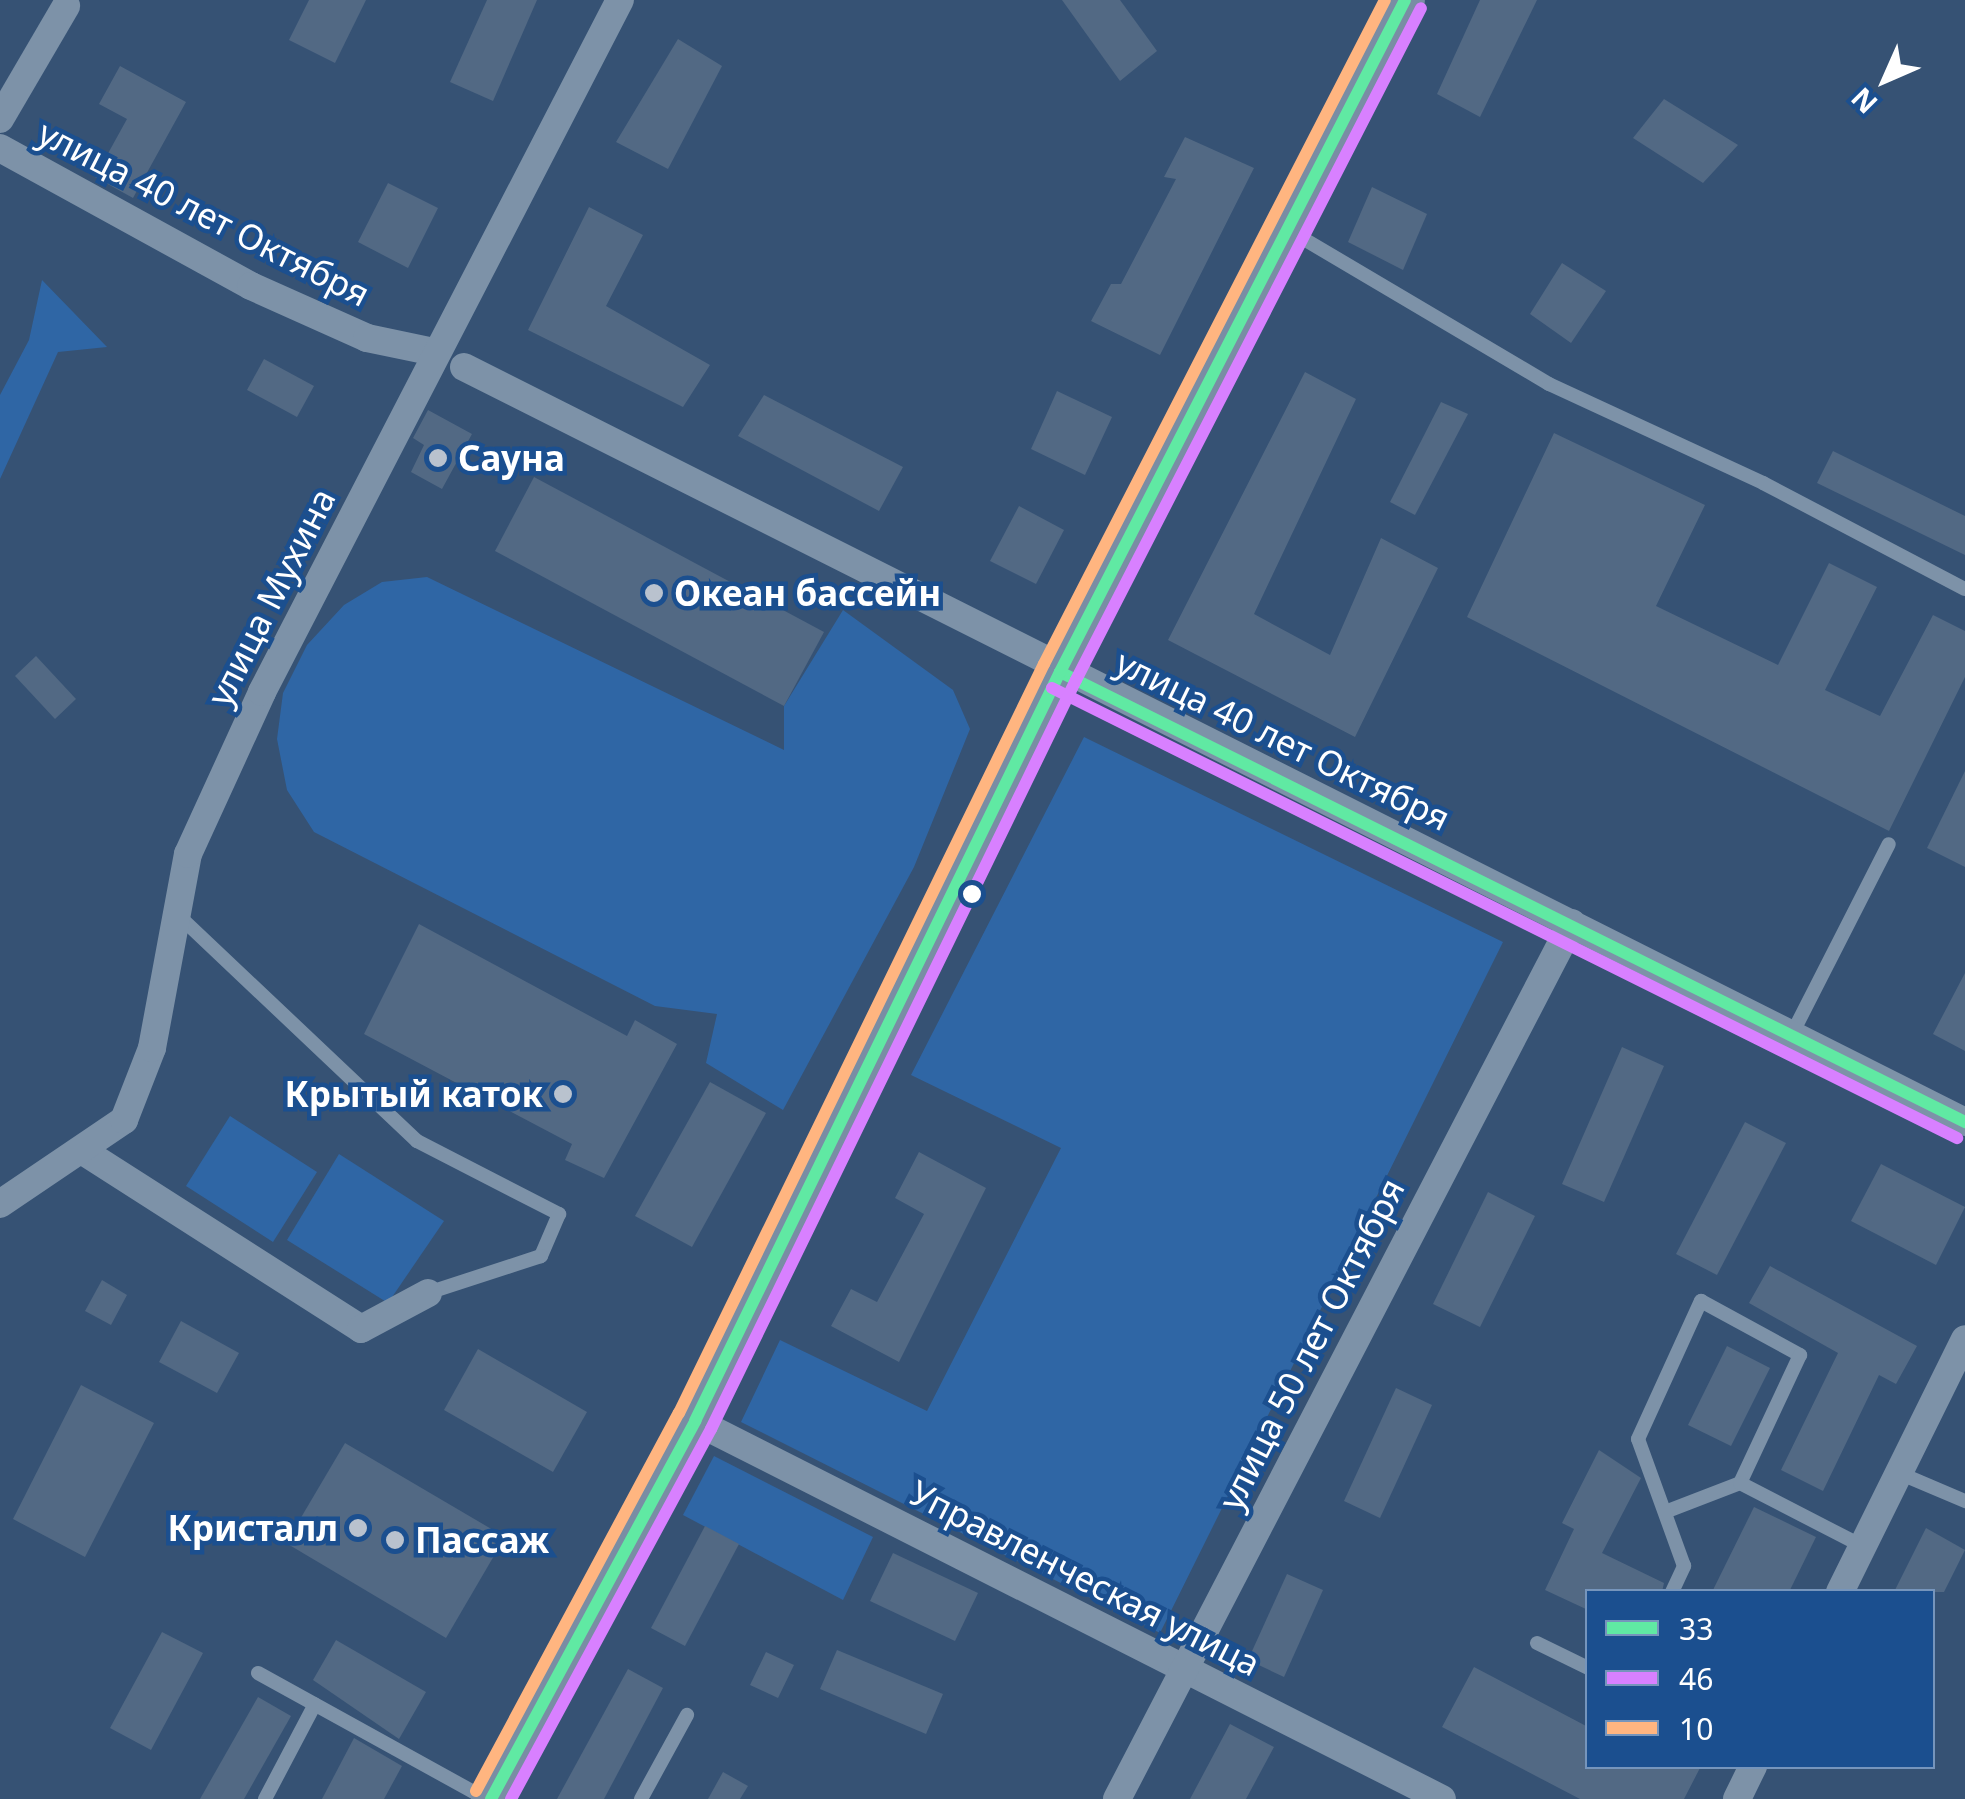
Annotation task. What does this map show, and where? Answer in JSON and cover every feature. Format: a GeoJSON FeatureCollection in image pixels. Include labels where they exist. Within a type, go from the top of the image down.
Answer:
{"type":"FeatureCollection","features":[{"type":"Feature","properties":{"kind":"main road"},"geometry":{"type":"LineString","coordinates":[[489,1799],[695,1421],[1060,672],[1292,232],[1405,0]]}},
{"type":"Feature","properties":{"kind":"street","name":"улица Мухина"},"geometry":{"type":"LineString","coordinates":[[0,1204],[124,1120],[152,1048],[174,912],[188,854],[262,692],[434,352],[481,281],[620,0]]}},
{"type":"Feature","properties":{"kind":"street"},"geometry":{"type":"LineString","coordinates":[[0,119],[66,6]]}},
{"type":"Feature","properties":{"kind":"street","name":"улица 40 лет Октября"},"geometry":{"type":"LineString","coordinates":[[0,148],[251,286],[367,338],[434,352]]}},
{"type":"Feature","properties":{"kind":"street","name":"улица 40 лет Октября"},"geometry":{"type":"LineString","coordinates":[[464,367],[1060,672],[1965,1122]]}},
{"type":"Feature","properties":{"kind":"street","name":"улица 50 лет Октября"},"geometry":{"type":"LineString","coordinates":[[1117,1799],[1572,924]]}},
{"type":"Feature","properties":{"kind":"street"},"geometry":{"type":"LineString","coordinates":[[82,1151],[361,1328],[428,1293]]}},
{"type":"Feature","properties":{"kind":"street"},"geometry":{"type":"LineString","coordinates":[[1841,1589],[1965,1339]]}},
{"type":"Feature","properties":{"kind":"street","name":"Управленческая улица"},"geometry":{"type":"LineString","coordinates":[[695,1421],[1442,1799]]}},
{"type":"Feature","properties":{"kind":"street"},"geometry":{"type":"LineString","coordinates":[[1737,1799],[1752,1769]]}},
{"type":"Feature","properties":{"kind":"lane"},"geometry":{"type":"LineString","coordinates":[[1292,232],[1549,384],[1763,482],[1965,589]]}},
{"type":"Feature","properties":{"kind":"lane"},"geometry":{"type":"LineString","coordinates":[[1792,1034],[1889,844]]}},
{"type":"Feature","properties":{"kind":"lane"},"geometry":{"type":"LineString","coordinates":[[174,912],[417,1141],[559,1214],[541,1256],[428,1293]]}},
{"type":"Feature","properties":{"kind":"lane"},"geometry":{"type":"LineString","coordinates":[[1664,1512],[1740,1482],[1800,1356],[1701,1301],[1638,1439],[1664,1512],[1684,1566],[1673,1589]]}},
{"type":"Feature","properties":{"kind":"lane"},"geometry":{"type":"LineString","coordinates":[[1899,1473],[1965,1501]]}},
{"type":"Feature","properties":{"kind":"lane"},"geometry":{"type":"LineString","coordinates":[[1740,1482],[1862,1546]]}},
{"type":"Feature","properties":{"kind":"lane"},"geometry":{"type":"LineString","coordinates":[[1536,1643],[1585,1667]]}},
{"type":"Feature","properties":{"kind":"lane"},"geometry":{"type":"LineString","coordinates":[[258,1672],[489,1799]]}},
{"type":"Feature","properties":{"kind":"lane"},"geometry":{"type":"LineString","coordinates":[[265,1799],[316,1704]]}},
{"type":"Feature","properties":{"kind":"lane"},"geometry":{"type":"LineString","coordinates":[[641,1799],[687,1715]]}},
{"type":"Feature","properties":{"kind":"shaded area"},"geometry":{"type":"Polygon","coordinates":[[[42,280],[107,347],[58,352],[0,479],[0,395],[29,340],[42,280]]]}},
{"type":"Feature","properties":{"kind":"shaded area"},"geometry":{"type":"Polygon","coordinates":[[[427,577],[784,750],[784,706],[843,610],[953,690],[970,729],[914,867],[783,1110],[706,1063],[717,1014],[655,1006],[314,832],[287,790],[277,739],[283,693],[307,645],[344,605],[382,582],[427,577]]]}},
{"type":"Feature","properties":{"kind":"shaded area"},"geometry":{"type":"Polygon","coordinates":[[[1084,737],[1503,942],[1160,1633],[741,1422],[780,1340],[927,1411],[1061,1148],[911,1075],[1084,737]]]}},
{"type":"Feature","properties":{"kind":"shaded area"},"geometry":{"type":"Polygon","coordinates":[[[230,1116],[317,1172],[273,1242],[186,1186],[230,1116]]]}},
{"type":"Feature","properties":{"kind":"shaded area"},"geometry":{"type":"Polygon","coordinates":[[[339,1154],[444,1221],[388,1303],[287,1240],[339,1154]]]}},
{"type":"Feature","properties":{"kind":"shaded area"},"geometry":{"type":"Polygon","coordinates":[[[714,1456],[873,1537],[843,1600],[683,1515],[714,1456]]]}},
{"type":"Feature","properties":{"kind":"building"},"geometry":{"type":"Polygon","coordinates":[[[309,0],[366,0],[335,63],[289,40],[309,0]]]}},
{"type":"Feature","properties":{"kind":"building"},"geometry":{"type":"Polygon","coordinates":[[[487,0],[537,0],[493,101],[450,82],[487,0]]]}},
{"type":"Feature","properties":{"kind":"building"},"geometry":{"type":"Polygon","coordinates":[[[1062,0],[1120,0],[1157,51],[1120,81],[1062,0]]]}},
{"type":"Feature","properties":{"kind":"building"},"geometry":{"type":"Polygon","coordinates":[[[1480,0],[1537,0],[1480,117],[1437,94],[1480,0]]]}},
{"type":"Feature","properties":{"kind":"building"},"geometry":{"type":"Polygon","coordinates":[[[678,39],[722,66],[668,169],[616,142],[678,39]]]}},
{"type":"Feature","properties":{"kind":"building"},"geometry":{"type":"Polygon","coordinates":[[[120,66],[186,102],[133,198],[95,177],[127,119],[99,104],[120,66]]]}},
{"type":"Feature","properties":{"kind":"building"},"geometry":{"type":"Polygon","coordinates":[[[1664,99],[1738,145],[1703,183],[1633,138],[1664,99]]]}},
{"type":"Feature","properties":{"kind":"building"},"geometry":{"type":"Polygon","coordinates":[[[1185,137],[1254,168],[1160,355],[1091,321],[1111,284],[1121,284],[1176,179],[1164,177],[1185,137]]]}},
{"type":"Feature","properties":{"kind":"building"},"geometry":{"type":"Polygon","coordinates":[[[388,183],[438,208],[408,268],[358,242],[388,183]]]}},
{"type":"Feature","properties":{"kind":"building"},"geometry":{"type":"Polygon","coordinates":[[[1372,187],[1427,214],[1403,270],[1348,242],[1372,187]]]}},
{"type":"Feature","properties":{"kind":"building"},"geometry":{"type":"Polygon","coordinates":[[[589,207],[643,235],[606,306],[710,365],[683,407],[528,330],[589,207]]]}},
{"type":"Feature","properties":{"kind":"building"},"geometry":{"type":"Polygon","coordinates":[[[1562,263],[1606,291],[1571,343],[1530,314],[1562,263]]]}},
{"type":"Feature","properties":{"kind":"building"},"geometry":{"type":"Polygon","coordinates":[[[264,359],[314,386],[297,417],[247,390],[264,359]]]}},
{"type":"Feature","properties":{"kind":"building"},"geometry":{"type":"Polygon","coordinates":[[[1305,372],[1356,399],[1254,614],[1330,655],[1381,538],[1438,568],[1355,737],[1168,640],[1305,372]]]}},
{"type":"Feature","properties":{"kind":"building"},"geometry":{"type":"Polygon","coordinates":[[[1057,391],[1112,417],[1085,475],[1031,449],[1057,391]]]}},
{"type":"Feature","properties":{"kind":"building"},"geometry":{"type":"Polygon","coordinates":[[[764,395],[903,467],[879,511],[738,436],[764,395]]]}},
{"type":"Feature","properties":{"kind":"building"},"geometry":{"type":"Polygon","coordinates":[[[1441,402],[1468,414],[1415,515],[1390,502],[1441,402]]]}},
{"type":"Feature","properties":{"kind":"building","name":"Сауна"},"geometry":{"type":"Polygon","coordinates":[[[428,410],[472,434],[442,489],[411,472],[424,445],[413,438],[428,410]]]}},
{"type":"Feature","properties":{"kind":"building"},"geometry":{"type":"Polygon","coordinates":[[[1554,433],[1705,505],[1656,606],[1778,665],[1829,563],[1877,587],[1825,690],[1880,716],[1933,615],[1965,631],[1965,677],[1889,831],[1467,617],[1554,433]]]}},
{"type":"Feature","properties":{"kind":"building"},"geometry":{"type":"Polygon","coordinates":[[[1833,451],[1965,516],[1965,555],[1817,483],[1833,451]]]}},
{"type":"Feature","properties":{"kind":"building"},"geometry":{"type":"Polygon","coordinates":[[[534,477],[824,632],[784,706],[495,551],[534,477]]]}},
{"type":"Feature","properties":{"kind":"building"},"geometry":{"type":"Polygon","coordinates":[[[1019,506],[1064,530],[1036,584],[990,561],[1019,506]]]}},
{"type":"Feature","properties":{"kind":"building"},"geometry":{"type":"Polygon","coordinates":[[[36,656],[76,699],[55,719],[15,676],[36,656]]]}},
{"type":"Feature","properties":{"kind":"building"},"geometry":{"type":"Polygon","coordinates":[[[1965,771],[1965,867],[1927,848],[1965,771]]]}},
{"type":"Feature","properties":{"kind":"building","name":"Крытый каток"},"geometry":{"type":"Polygon","coordinates":[[[419,924],[627,1036],[635,1020],[677,1044],[604,1178],[565,1160],[572,1144],[364,1034],[419,924]]]}},
{"type":"Feature","properties":{"kind":"building"},"geometry":{"type":"Polygon","coordinates":[[[1965,973],[1965,1051],[1933,1034],[1965,973]]]}},
{"type":"Feature","properties":{"kind":"building"},"geometry":{"type":"Polygon","coordinates":[[[1622,1047],[1664,1066],[1604,1202],[1562,1184],[1622,1047]]]}},
{"type":"Feature","properties":{"kind":"building"},"geometry":{"type":"Polygon","coordinates":[[[710,1082],[766,1113],[692,1247],[635,1216],[710,1082]]]}},
{"type":"Feature","properties":{"kind":"building"},"geometry":{"type":"Polygon","coordinates":[[[1745,1122],[1786,1143],[1717,1275],[1676,1254],[1745,1122]]]}},
{"type":"Feature","properties":{"kind":"building"},"geometry":{"type":"Polygon","coordinates":[[[919,1152],[986,1188],[899,1362],[831,1326],[851,1289],[877,1302],[924,1214],[895,1198],[919,1152]]]}},
{"type":"Feature","properties":{"kind":"building"},"geometry":{"type":"Polygon","coordinates":[[[1881,1164],[1965,1207],[1936,1265],[1851,1221],[1881,1164]]]}},
{"type":"Feature","properties":{"kind":"building"},"geometry":{"type":"Polygon","coordinates":[[[1488,1192],[1535,1216],[1480,1327],[1433,1304],[1488,1192]]]}},
{"type":"Feature","properties":{"kind":"building"},"geometry":{"type":"Polygon","coordinates":[[[1770,1266],[1917,1346],[1896,1384],[1879,1375],[1823,1491],[1781,1470],[1838,1353],[1749,1303],[1770,1266]]]}},
{"type":"Feature","properties":{"kind":"building"},"geometry":{"type":"Polygon","coordinates":[[[102,1280],[127,1295],[111,1325],[85,1311],[102,1280]]]}},
{"type":"Feature","properties":{"kind":"building"},"geometry":{"type":"Polygon","coordinates":[[[181,1321],[239,1353],[217,1393],[159,1362],[181,1321]]]}},
{"type":"Feature","properties":{"kind":"building"},"geometry":{"type":"Polygon","coordinates":[[[1727,1346],[1770,1368],[1731,1446],[1688,1425],[1727,1346]]]}},
{"type":"Feature","properties":{"kind":"building"},"geometry":{"type":"Polygon","coordinates":[[[478,1349],[587,1412],[553,1472],[444,1410],[478,1349]]]}},
{"type":"Feature","properties":{"kind":"building"},"geometry":{"type":"Polygon","coordinates":[[[81,1385],[154,1423],[85,1557],[13,1519],[81,1385]]]}},
{"type":"Feature","properties":{"kind":"building"},"geometry":{"type":"Polygon","coordinates":[[[1396,1388],[1432,1405],[1380,1518],[1344,1501],[1396,1388]]]}},
{"type":"Feature","properties":{"kind":"building","name":"Пассаж"},"geometry":{"type":"Polygon","coordinates":[[[345,1443],[505,1537],[446,1638],[286,1543],[345,1443]]]}},
{"type":"Feature","properties":{"kind":"building"},"geometry":{"type":"Polygon","coordinates":[[[1599,1450],[1641,1478],[1602,1553],[1664,1583],[1663,1589],[1585,1589],[1585,1609],[1545,1590],[1574,1529],[1562,1523],[1599,1450]]]}},
{"type":"Feature","properties":{"kind":"building"},"geometry":{"type":"Polygon","coordinates":[[[1754,1507],[1816,1537],[1790,1589],[1713,1589],[1754,1507]]]}},
{"type":"Feature","properties":{"kind":"building"},"geometry":{"type":"Polygon","coordinates":[[[705,1526],[739,1544],[685,1646],[651,1628],[705,1526]]]}},
{"type":"Feature","properties":{"kind":"building"},"geometry":{"type":"Polygon","coordinates":[[[1926,1528],[1965,1550],[1944,1592],[1896,1589],[1926,1528]]]}},
{"type":"Feature","properties":{"kind":"building"},"geometry":{"type":"Polygon","coordinates":[[[893,1553],[978,1593],[955,1641],[870,1601],[893,1553]]]}},
{"type":"Feature","properties":{"kind":"building"},"geometry":{"type":"Polygon","coordinates":[[[1287,1574],[1323,1590],[1284,1677],[1248,1660],[1287,1574]]]}},
{"type":"Feature","properties":{"kind":"building"},"geometry":{"type":"Polygon","coordinates":[[[162,1632],[203,1653],[151,1750],[110,1728],[162,1632]]]}},
{"type":"Feature","properties":{"kind":"building"},"geometry":{"type":"Polygon","coordinates":[[[336,1640],[426,1692],[399,1739],[313,1680],[336,1640]]]}},
{"type":"Feature","properties":{"kind":"building"},"geometry":{"type":"Polygon","coordinates":[[[837,1650],[943,1694],[926,1734],[820,1689],[837,1650]]]}},
{"type":"Feature","properties":{"kind":"building"},"geometry":{"type":"Polygon","coordinates":[[[766,1652],[794,1665],[778,1698],[750,1685],[766,1652]]]}},
{"type":"Feature","properties":{"kind":"building"},"geometry":{"type":"Polygon","coordinates":[[[1474,1667],[1585,1725],[1585,1769],[1699,1769],[1684,1799],[1580,1799],[1442,1727],[1474,1667]]]}},
{"type":"Feature","properties":{"kind":"building"},"geometry":{"type":"Polygon","coordinates":[[[628,1669],[663,1688],[604,1799],[557,1799],[628,1669]]]}},
{"type":"Feature","properties":{"kind":"building"},"geometry":{"type":"Polygon","coordinates":[[[258,1697],[291,1716],[244,1799],[200,1799],[258,1697]]]}},
{"type":"Feature","properties":{"kind":"building"},"geometry":{"type":"Polygon","coordinates":[[[1230,1724],[1274,1747],[1246,1799],[1190,1799],[1230,1724]]]}},
{"type":"Feature","properties":{"kind":"building"},"geometry":{"type":"Polygon","coordinates":[[[354,1738],[402,1766],[384,1799],[322,1799],[354,1738]]]}},
{"type":"Feature","properties":{"kind":"building"},"geometry":{"type":"Polygon","coordinates":[[[723,1772],[748,1786],[740,1799],[708,1799],[723,1772]]]}},
{"type":"Feature","properties":{"kind":"transit line","name":"10"},"geometry":{"type":"LineString","coordinates":[[476,1791],[679,1413],[1044,664],[1385,0]]}},
{"type":"Feature","properties":{"kind":"transit line","name":"33"},"geometry":{"type":"LineString","coordinates":[[491,1799],[695,1421],[1060,672],[1405,0]]}},
{"type":"Feature","properties":{"kind":"transit line","name":"46"},"geometry":{"type":"LineString","coordinates":[[511,1799],[711,1429],[1076,680],[1421,8]]}},
{"type":"Feature","properties":{"kind":"transit line","name":"33"},"geometry":{"type":"LineString","coordinates":[[1060,672],[1965,1122]]}},
{"type":"Feature","properties":{"kind":"transit line","name":"46"},"geometry":{"type":"LineString","coordinates":[[1052,688],[1957,1138]]}},
{"type":"Feature","properties":{"kind":"place","name":"Сауна"},"geometry":{"type":"Point","coordinates":[438,458]}},
{"type":"Feature","properties":{"kind":"place","name":"Океан бассейн"},"geometry":{"type":"Point","coordinates":[654,593]}},
{"type":"Feature","properties":{"kind":"place","name":"Крытый каток"},"geometry":{"type":"Point","coordinates":[563,1094]}},
{"type":"Feature","properties":{"kind":"place","name":"Кристалл"},"geometry":{"type":"Point","coordinates":[358,1528]}},
{"type":"Feature","properties":{"kind":"place","name":"Пассаж"},"geometry":{"type":"Point","coordinates":[395,1540]}}]}
